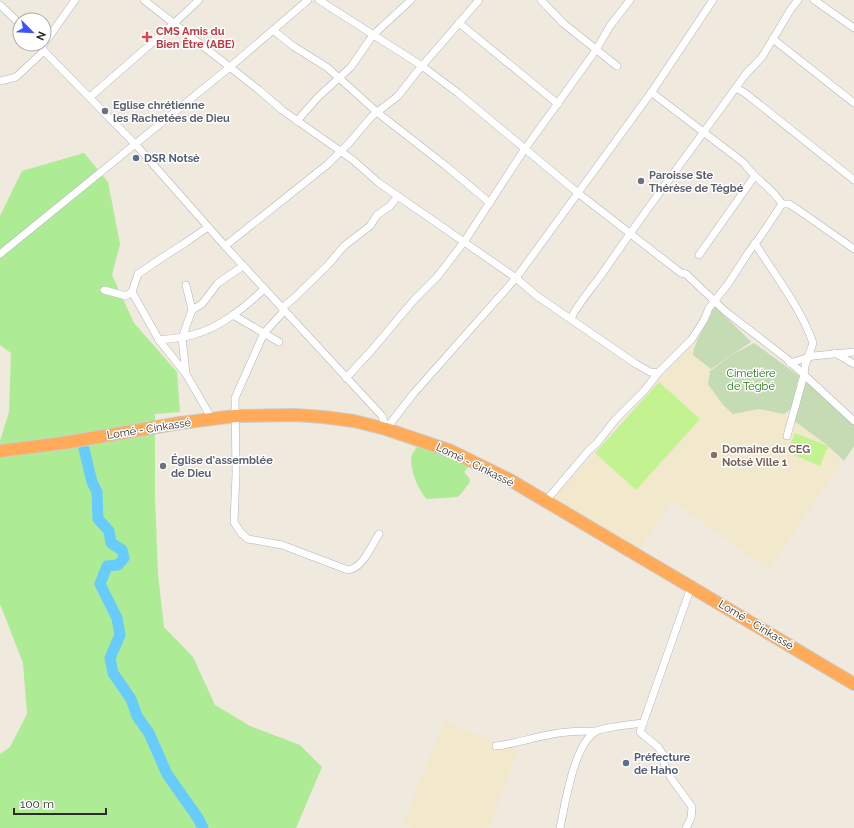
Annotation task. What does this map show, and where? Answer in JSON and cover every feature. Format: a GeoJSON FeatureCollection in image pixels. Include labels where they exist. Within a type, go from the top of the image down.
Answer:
{"type":"FeatureCollection","features":[{"type":"Feature","properties":{"kind":"highway","name":"Lomé - Cinkassé"},"geometry":{"type":"LineString","coordinates":[[0,451],[70,442],[236,416],[295,415],[323,417],[354,421],[386,428],[451,451],[510,480],[854,684]]}},
{"type":"Feature","properties":{"kind":"street"},"geometry":{"type":"LineString","coordinates":[[52,33],[75,0]]}},
{"type":"Feature","properties":{"kind":"street"},"geometry":{"type":"LineString","coordinates":[[144,0],[297,121],[352,160],[379,183],[516,278],[537,296],[650,372],[658,373]]}},
{"type":"Feature","properties":{"kind":"street"},"geometry":{"type":"LineString","coordinates":[[90,97],[199,0]]}},
{"type":"Feature","properties":{"kind":"street"},"geometry":{"type":"LineString","coordinates":[[0,254],[136,145],[308,0]]}},
{"type":"Feature","properties":{"kind":"street"},"geometry":{"type":"LineString","coordinates":[[319,0],[422,66],[458,93],[578,193],[681,272],[686,274],[714,301],[804,374],[854,420]]}},
{"type":"Feature","properties":{"kind":"street"},"geometry":{"type":"LineString","coordinates":[[297,121],[318,97],[351,67],[373,35],[411,0]]}},
{"type":"Feature","properties":{"kind":"street"},"geometry":{"type":"LineString","coordinates":[[225,246],[328,164],[349,143],[372,116],[378,113],[398,96],[479,0]]}},
{"type":"Feature","properties":{"kind":"street"},"geometry":{"type":"LineString","coordinates":[[541,0],[563,23],[617,66]]}},
{"type":"Feature","properties":{"kind":"street"},"geometry":{"type":"LineString","coordinates":[[346,378],[414,300],[437,277],[464,242],[524,149],[558,104],[596,50],[610,26],[630,0]]}},
{"type":"Feature","properties":{"kind":"street"},"geometry":{"type":"LineString","coordinates":[[386,428],[414,393],[516,278],[651,92],[713,0]]}},
{"type":"Feature","properties":{"kind":"street"},"geometry":{"type":"LineString","coordinates":[[571,318],[578,305],[745,75],[762,56],[798,0]]}},
{"type":"Feature","properties":{"kind":"street"},"geometry":{"type":"LineString","coordinates":[[814,0],[854,28]]}},
{"type":"Feature","properties":{"kind":"street"},"geometry":{"type":"LineString","coordinates":[[0,5],[12,16]]}},
{"type":"Feature","properties":{"kind":"street"},"geometry":{"type":"LineString","coordinates":[[460,23],[558,104]]}},
{"type":"Feature","properties":{"kind":"street"},"geometry":{"type":"LineString","coordinates":[[274,30],[293,46],[328,68],[378,113],[446,166],[490,203]]}},
{"type":"Feature","properties":{"kind":"street"},"geometry":{"type":"LineString","coordinates":[[773,39],[854,103]]}},
{"type":"Feature","properties":{"kind":"street"},"geometry":{"type":"LineString","coordinates":[[1,78],[16,77],[38,52]]}},
{"type":"Feature","properties":{"kind":"street"},"geometry":{"type":"LineString","coordinates":[[49,52],[136,145],[243,266],[382,416],[386,428]]}},
{"type":"Feature","properties":{"kind":"street"},"geometry":{"type":"LineString","coordinates":[[736,88],[854,180]]}},
{"type":"Feature","properties":{"kind":"street"},"geometry":{"type":"LineString","coordinates":[[651,92],[744,163],[754,176],[777,196],[782,204]]}},
{"type":"Feature","properties":{"kind":"street"},"geometry":{"type":"LineString","coordinates":[[699,255],[754,176]]}},
{"type":"Feature","properties":{"kind":"street"},"geometry":{"type":"LineString","coordinates":[[379,534],[362,561],[353,569],[348,570],[282,545],[248,539],[240,533],[234,522],[236,416],[234,398],[264,333],[283,309],[328,265],[344,246],[370,226],[377,215],[390,206],[398,196]]}},
{"type":"Feature","properties":{"kind":"street"},"geometry":{"type":"LineString","coordinates":[[545,502],[589,450],[597,443],[615,420],[644,391],[658,373],[692,339],[704,320],[709,308],[728,284],[782,204]]}},
{"type":"Feature","properties":{"kind":"street"},"geometry":{"type":"LineString","coordinates":[[782,204],[789,204],[854,249]]}},
{"type":"Feature","properties":{"kind":"street"},"geometry":{"type":"LineString","coordinates":[[104,290],[126,296],[132,292],[138,274],[208,227]]}},
{"type":"Feature","properties":{"kind":"street"},"geometry":{"type":"LineString","coordinates":[[756,243],[768,265],[791,296],[813,343],[787,436]]}},
{"type":"Feature","properties":{"kind":"street"},"geometry":{"type":"LineString","coordinates":[[192,310],[202,304],[218,283],[243,266]]}},
{"type":"Feature","properties":{"kind":"street"},"geometry":{"type":"LineString","coordinates":[[186,285],[192,310],[182,338],[186,374]]}},
{"type":"Feature","properties":{"kind":"street"},"geometry":{"type":"LineString","coordinates":[[159,340],[182,338],[217,326],[233,315],[264,289]]}},
{"type":"Feature","properties":{"kind":"street"},"geometry":{"type":"LineString","coordinates":[[132,292],[159,340],[186,374],[212,419]]}},
{"type":"Feature","properties":{"kind":"street"},"geometry":{"type":"LineString","coordinates":[[233,315],[279,342]]}},
{"type":"Feature","properties":{"kind":"street"},"geometry":{"type":"LineString","coordinates":[[790,363],[834,353],[854,352]]}},
{"type":"Feature","properties":{"kind":"street"},"geometry":{"type":"LineString","coordinates":[[834,353],[854,364]]}},
{"type":"Feature","properties":{"kind":"street"},"geometry":{"type":"LineString","coordinates":[[686,828],[691,818],[692,807],[671,778],[664,764],[664,756],[658,747],[640,732],[692,587]]}},
{"type":"Feature","properties":{"kind":"street"},"geometry":{"type":"LineString","coordinates":[[496,746],[550,734],[574,731],[596,731],[643,723]]}},
{"type":"Feature","properties":{"kind":"street"},"geometry":{"type":"LineString","coordinates":[[560,828],[570,778],[585,741],[596,731]]}},
{"type":"Feature","properties":{"kind":"shaded area","name":"Domaine du CEG Notsé Ville 1"},"geometry":{"type":"Polygon","coordinates":[[[692,344],[700,361],[710,371],[708,384],[733,414],[754,410],[782,413],[828,446],[842,463],[768,570],[673,501],[638,551],[553,499],[692,344]]]}},
{"type":"Feature","properties":{"kind":"shaded area"},"geometry":{"type":"Polygon","coordinates":[[[444,721],[518,751],[488,828],[414,828],[403,824],[444,721]]]}},
{"type":"Feature","properties":{"kind":"green space"},"geometry":{"type":"Polygon","coordinates":[[[84,153],[108,182],[120,244],[112,275],[134,323],[177,372],[180,412],[155,414],[155,498],[158,574],[164,627],[193,657],[215,705],[250,726],[300,745],[322,767],[296,828],[0,828],[0,754],[10,747],[27,714],[23,663],[0,604],[0,441],[9,412],[11,353],[0,345],[0,216],[22,171],[84,153]]]}},
{"type":"Feature","properties":{"kind":"green space"},"geometry":{"type":"Polygon","coordinates":[[[714,305],[751,342],[711,369],[693,355],[694,348],[714,305]]]}},
{"type":"Feature","properties":{"kind":"green space","name":"Cimetière de Tégbé"},"geometry":{"type":"Polygon","coordinates":[[[754,343],[799,376],[791,409],[784,414],[759,409],[733,414],[723,405],[708,384],[710,371],[732,355],[754,343]]]}},
{"type":"Feature","properties":{"kind":"green space"},"geometry":{"type":"Polygon","coordinates":[[[806,381],[854,425],[854,446],[844,461],[827,445],[793,420],[806,381]]]}},
{"type":"Feature","properties":{"kind":"green space"},"geometry":{"type":"Polygon","coordinates":[[[659,382],[700,419],[636,490],[595,453],[659,382]]]}},
{"type":"Feature","properties":{"kind":"green space"},"geometry":{"type":"Polygon","coordinates":[[[795,433],[828,446],[820,466],[787,452],[795,433]]]}},
{"type":"Feature","properties":{"kind":"green space"},"geometry":{"type":"Polygon","coordinates":[[[417,447],[439,451],[469,464],[468,468],[464,472],[469,478],[470,482],[460,495],[457,497],[427,499],[424,496],[415,478],[411,460],[413,452],[417,447]]]}},
{"type":"Feature","properties":{"kind":"waterway"},"geometry":{"type":"LineString","coordinates":[[84,449],[92,482],[97,492],[98,519],[109,531],[111,543],[122,550],[124,558],[118,565],[107,566],[100,584],[117,618],[120,635],[110,658],[113,673],[131,699],[137,716],[149,733],[167,774],[198,818],[203,828]]}},
{"type":"Feature","properties":{"kind":"place","name":"CMS Amis du Bien Être (ABE)"},"geometry":{"type":"Point","coordinates":[147,37]}},
{"type":"Feature","properties":{"kind":"place","name":"Eglise chrétienne les Rachetées de Dieu"},"geometry":{"type":"Point","coordinates":[105,111]}},
{"type":"Feature","properties":{"kind":"place","name":"DSR Notsè"},"geometry":{"type":"Point","coordinates":[136,158]}},
{"type":"Feature","properties":{"kind":"place","name":"Paroisse Ste Thérèse de Tégbé"},"geometry":{"type":"Point","coordinates":[641,181]}},
{"type":"Feature","properties":{"kind":"place","name":"Domaine du CEG Notsé Ville 1"},"geometry":{"type":"Point","coordinates":[714,455]}},
{"type":"Feature","properties":{"kind":"place","name":"Église d'assemblée de Dieu"},"geometry":{"type":"Point","coordinates":[163,466]}},
{"type":"Feature","properties":{"kind":"place","name":"Préfecture de Haho"},"geometry":{"type":"Point","coordinates":[626,763]}}]}
